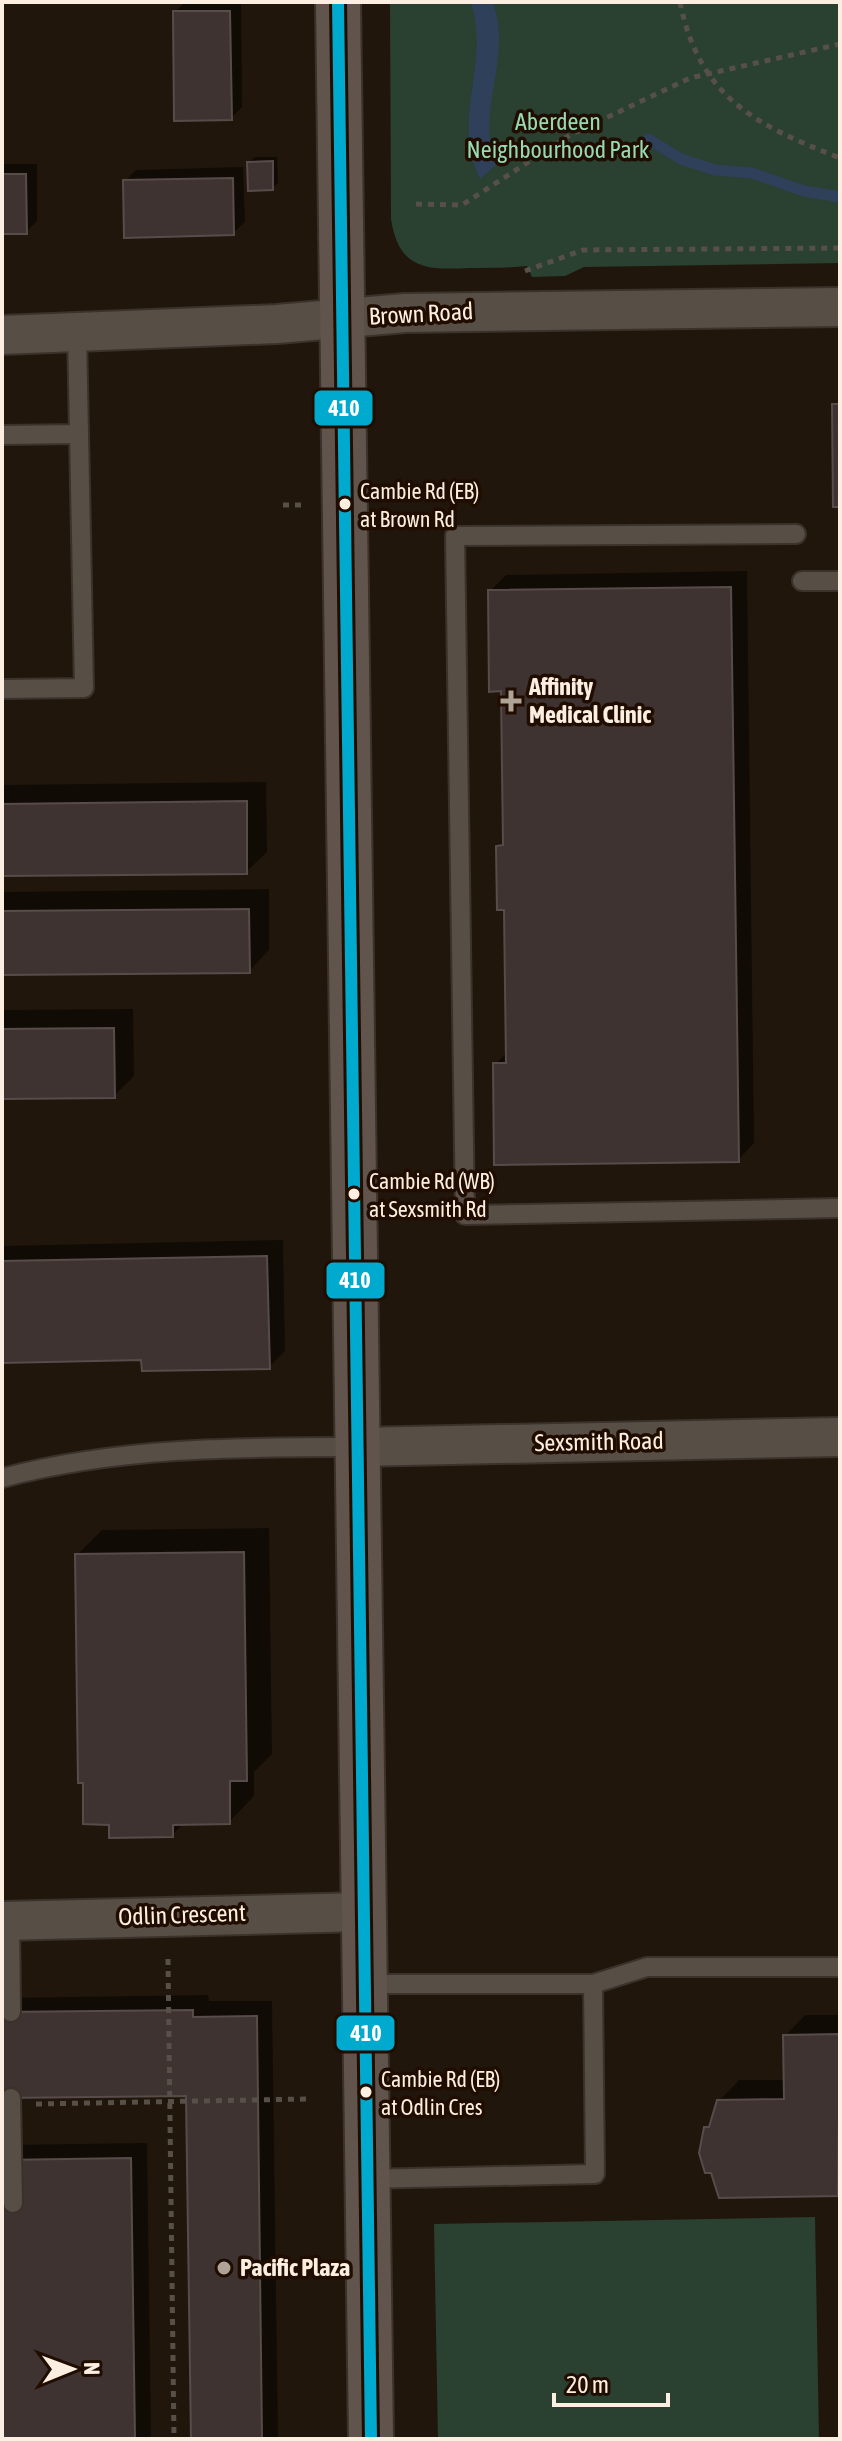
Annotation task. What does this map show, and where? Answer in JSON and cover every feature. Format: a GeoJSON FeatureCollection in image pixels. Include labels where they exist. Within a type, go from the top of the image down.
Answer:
{"type":"FeatureCollection","features":[{"type":"Feature","properties":{"kind":"main road"},"geometry":{"type":"LineString","coordinates":[[338,2],[365,2179],[371,2439]]}},
{"type":"Feature","properties":{"kind":"street","name":"Brown Road"},"geometry":{"type":"LineString","coordinates":[[2,335],[442,312],[840,307]]}},
{"type":"Feature","properties":{"kind":"street","name":"Sexsmith Road"},"geometry":{"type":"LineString","coordinates":[[358,1447],[840,1437]]}},
{"type":"Feature","properties":{"kind":"street","name":"Odlin Crescent"},"geometry":{"type":"LineString","coordinates":[[6,1920],[362,1912]]}},
{"type":"Feature","properties":{"kind":"lane"},"geometry":{"type":"LineString","coordinates":[[2,689],[84,688],[77,332]]}},
{"type":"Feature","properties":{"kind":"lane"},"geometry":{"type":"LineString","coordinates":[[2,435],[79,434]]}},
{"type":"Feature","properties":{"kind":"lane"},"geometry":{"type":"LineString","coordinates":[[796,534],[455,536],[465,1215],[840,1208]]}},
{"type":"Feature","properties":{"kind":"lane"},"geometry":{"type":"LineString","coordinates":[[802,581],[840,581]]}},
{"type":"Feature","properties":{"kind":"lane"},"geometry":{"type":"LineString","coordinates":[[2,1478],[43,1467],[139,1453],[358,1447]]}},
{"type":"Feature","properties":{"kind":"lane"},"geometry":{"type":"LineString","coordinates":[[6,1920],[11,2012]]}},
{"type":"Feature","properties":{"kind":"lane"},"geometry":{"type":"LineString","coordinates":[[363,1984],[593,1984],[647,1967],[840,1967]]}},
{"type":"Feature","properties":{"kind":"lane"},"geometry":{"type":"LineString","coordinates":[[365,2179],[595,2174],[593,1984]]}},
{"type":"Feature","properties":{"kind":"lane"},"geometry":{"type":"LineString","coordinates":[[12,2101],[13,2203]]}},
{"type":"Feature","properties":{"kind":"path"},"geometry":{"type":"LineString","coordinates":[[680,2],[693,51],[705,73],[734,103],[771,126],[840,158]]}},
{"type":"Feature","properties":{"kind":"path"},"geometry":{"type":"LineString","coordinates":[[416,204],[462,205],[570,135],[705,73],[840,44]]}},
{"type":"Feature","properties":{"kind":"path"},"geometry":{"type":"LineString","coordinates":[[583,250],[840,248]]}},
{"type":"Feature","properties":{"kind":"path"},"geometry":{"type":"LineString","coordinates":[[283,505],[307,505]]}},
{"type":"Feature","properties":{"kind":"path"},"geometry":{"type":"LineString","coordinates":[[168,1959],[174,2439]]}},
{"type":"Feature","properties":{"kind":"path"},"geometry":{"type":"LineString","coordinates":[[12,2101],[307,2099]]}},
{"type":"Feature","properties":{"kind":"green space","name":"Aberdeen Neighbourhood Park"},"geometry":{"type":"Polygon","coordinates":[[[390,2],[840,2],[840,263],[584,267],[565,276],[532,277],[527,266],[440,268],[417,263],[401,248],[391,219],[390,2]]]}},
{"type":"Feature","properties":{"kind":"green space"},"geometry":{"type":"Polygon","coordinates":[[[815,2217],[819,2439],[438,2439],[434,2224],[815,2217]]]}},
{"type":"Feature","properties":{"kind":"water"},"geometry":{"type":"Polygon","coordinates":[[[471,2],[493,2],[498,24],[499,44],[489,123],[496,165],[480,179],[469,134],[477,48],[471,2]]]}},
{"type":"Feature","properties":{"kind":"building"},"geometry":{"type":"Polygon","coordinates":[[[173,11],[230,11],[232,120],[174,121],[173,11]]]}},
{"type":"Feature","properties":{"kind":"building"},"geometry":{"type":"Polygon","coordinates":[[[273,161],[273,190],[248,191],[247,162],[273,161]]]}},
{"type":"Feature","properties":{"kind":"building"},"geometry":{"type":"Polygon","coordinates":[[[2,174],[26,174],[27,234],[2,234],[2,174]]]}},
{"type":"Feature","properties":{"kind":"building"},"geometry":{"type":"Polygon","coordinates":[[[233,178],[234,235],[124,238],[123,180],[233,178]]]}},
{"type":"Feature","properties":{"kind":"building"},"geometry":{"type":"Polygon","coordinates":[[[832,404],[840,404],[840,507],[833,507],[832,404]]]}},
{"type":"Feature","properties":{"kind":"building"},"geometry":{"type":"Polygon","coordinates":[[[731,587],[739,1162],[494,1165],[493,1063],[506,1063],[504,910],[497,910],[496,846],[503,845],[501,691],[489,692],[488,590],[731,587]]]}},
{"type":"Feature","properties":{"kind":"building"},"geometry":{"type":"Polygon","coordinates":[[[247,801],[247,874],[2,876],[2,804],[247,801]]]}},
{"type":"Feature","properties":{"kind":"building"},"geometry":{"type":"Polygon","coordinates":[[[249,909],[250,973],[2,975],[2,911],[249,909]]]}},
{"type":"Feature","properties":{"kind":"building"},"geometry":{"type":"Polygon","coordinates":[[[114,1028],[115,1098],[2,1099],[2,1029],[114,1028]]]}},
{"type":"Feature","properties":{"kind":"building"},"geometry":{"type":"Polygon","coordinates":[[[267,1256],[270,1369],[142,1371],[141,1360],[2,1363],[2,1261],[267,1256]]]}},
{"type":"Feature","properties":{"kind":"building"},"geometry":{"type":"Polygon","coordinates":[[[244,1552],[247,1781],[230,1781],[230,1824],[173,1825],[173,1837],[109,1838],[109,1825],[83,1824],[83,1783],[78,1783],[75,1554],[244,1552]]]}},
{"type":"Feature","properties":{"kind":"building","name":"Pacific Plaza"},"geometry":{"type":"Polygon","coordinates":[[[193,2010],[193,2017],[257,2016],[262,2439],[191,2439],[186,2096],[2,2098],[2,2012],[193,2010]]]}},
{"type":"Feature","properties":{"kind":"building"},"geometry":{"type":"Polygon","coordinates":[[[840,2034],[838,2196],[719,2198],[711,2173],[705,2173],[699,2153],[704,2127],[709,2127],[717,2100],[784,2099],[783,2035],[840,2034]]]}},
{"type":"Feature","properties":{"kind":"building"},"geometry":{"type":"Polygon","coordinates":[[[131,2158],[135,2439],[2,2439],[2,2160],[131,2158]]]}},
{"type":"Feature","properties":{"kind":"waterway"},"geometry":{"type":"LineString","coordinates":[[648,139],[681,159],[715,170],[752,173],[804,191],[840,197]]}},
{"type":"Feature","properties":{"kind":"transit line","name":"410"},"geometry":{"type":"LineString","coordinates":[[338,2],[371,2439]]}},
{"type":"Feature","properties":{"kind":"place","name":"Cambie Rd (EB) at Brown Rd"},"geometry":{"type":"Point","coordinates":[345,504]}},
{"type":"Feature","properties":{"kind":"place","name":"Affinity Medical Clinic"},"geometry":{"type":"Point","coordinates":[511,701]}},
{"type":"Feature","properties":{"kind":"place","name":"Cambie Rd (WB) at Sexsmith Rd"},"geometry":{"type":"Point","coordinates":[354,1194]}},
{"type":"Feature","properties":{"kind":"place","name":"Cambie Rd (EB) at Odlin Cres"},"geometry":{"type":"Point","coordinates":[366,2092]}},
{"type":"Feature","properties":{"kind":"place","name":"Pacific Plaza"},"geometry":{"type":"Point","coordinates":[224,2268]}}]}
